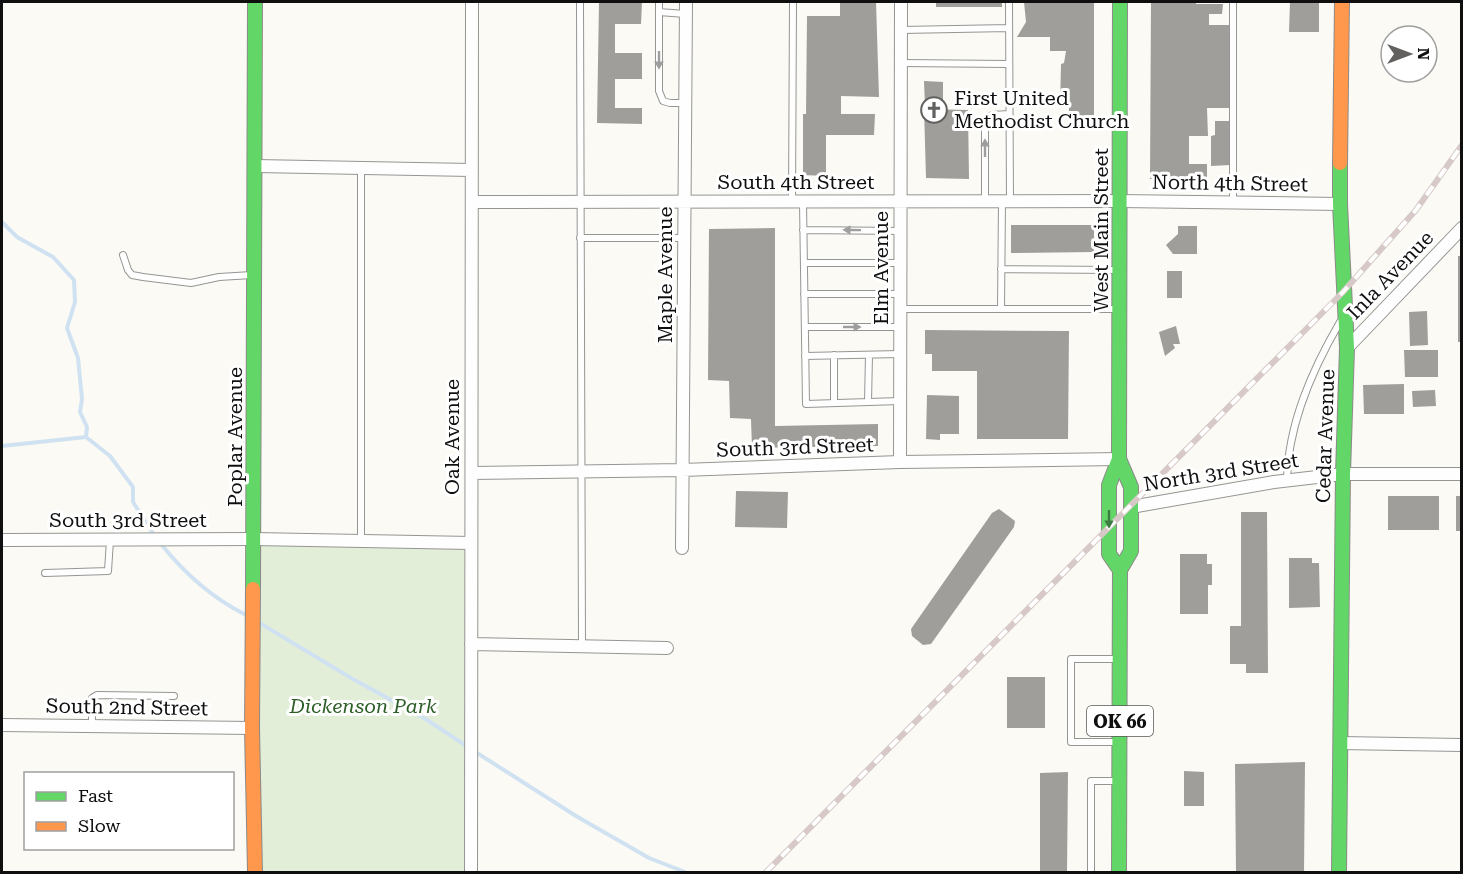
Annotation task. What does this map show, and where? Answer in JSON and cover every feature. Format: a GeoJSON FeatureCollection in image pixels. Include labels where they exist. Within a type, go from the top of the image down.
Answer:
{"type":"FeatureCollection","features":[{"type":"Feature","properties":{"kind":"street","name":"Poplar Avenue"},"geometry":{"type":"LineString","coordinates":[[255,2],[252,728],[255,873]]}},
{"type":"Feature","properties":{"kind":"street","name":"Oak Avenue"},"geometry":{"type":"LineString","coordinates":[[471,873],[469,779],[472,473],[472,2]]}},
{"type":"Feature","properties":{"kind":"street","name":"Elm Avenue"},"geometry":{"type":"LineString","coordinates":[[900,462],[901,2]]}},
{"type":"Feature","properties":{"kind":"street","name":"West Main Street"},"geometry":{"type":"LineString","coordinates":[[1120,2],[1119,459],[1109,485],[1109,554],[1120,570]]}},
{"type":"Feature","properties":{"kind":"street","name":"Cedar Avenue"},"geometry":{"type":"LineString","coordinates":[[1339,873],[1343,474],[1347,348],[1340,204],[1342,2]]}},
{"type":"Feature","properties":{"kind":"street","name":"Maple Avenue"},"geometry":{"type":"LineString","coordinates":[[682,548],[686,8]]}},
{"type":"Feature","properties":{"kind":"street"},"geometry":{"type":"LineString","coordinates":[[256,166],[471,170]]}},
{"type":"Feature","properties":{"kind":"street","name":"South 4th Street"},"geometry":{"type":"LineString","coordinates":[[472,201],[1120,201]]}},
{"type":"Feature","properties":{"kind":"street","name":"North 4th Street"},"geometry":{"type":"LineString","coordinates":[[1120,201],[1340,204]]}},
{"type":"Feature","properties":{"kind":"street","name":"Inla Avenue"},"geometry":{"type":"LineString","coordinates":[[1347,348],[1461,228]]}},
{"type":"Feature","properties":{"kind":"street","name":"West Main Street"},"geometry":{"type":"LineString","coordinates":[[1119,459],[1131,487],[1131,551],[1120,570],[1119,873]]}},
{"type":"Feature","properties":{"kind":"street","name":"South 3rd Street"},"geometry":{"type":"LineString","coordinates":[[472,473],[1119,459]]}},
{"type":"Feature","properties":{"kind":"street","name":"North 3rd Street"},"geometry":{"type":"LineString","coordinates":[[1131,507],[1287,480],[1343,474],[1461,474]]}},
{"type":"Feature","properties":{"kind":"street","name":"South 3rd Street"},"geometry":{"type":"LineString","coordinates":[[2,540],[254,539],[471,543]]}},
{"type":"Feature","properties":{"kind":"street"},"geometry":{"type":"LineString","coordinates":[[471,644],[667,648]]}},
{"type":"Feature","properties":{"kind":"street","name":"South 2nd Street"},"geometry":{"type":"LineString","coordinates":[[2,725],[252,728]]}},
{"type":"Feature","properties":{"kind":"street"},"geometry":{"type":"LineString","coordinates":[[1340,743],[1461,745]]}},
{"type":"Feature","properties":{"kind":"lane"},"geometry":{"type":"LineString","coordinates":[[580,2],[582,646]]}},
{"type":"Feature","properties":{"kind":"lane"},"geometry":{"type":"LineString","coordinates":[[659,2],[659,91],[663,101],[686,103]]}},
{"type":"Feature","properties":{"kind":"lane"},"geometry":{"type":"LineString","coordinates":[[793,2],[798,201],[803,230],[806,404],[900,401]]}},
{"type":"Feature","properties":{"kind":"lane"},"geometry":{"type":"LineString","coordinates":[[1001,309],[1001,269],[1010,114],[1009,2]]}},
{"type":"Feature","properties":{"kind":"lane"},"geometry":{"type":"LineString","coordinates":[[1233,2],[1233,203]]}},
{"type":"Feature","properties":{"kind":"lane"},"geometry":{"type":"LineString","coordinates":[[659,12],[686,8]]}},
{"type":"Feature","properties":{"kind":"lane"},"geometry":{"type":"LineString","coordinates":[[901,30],[1009,28]]}},
{"type":"Feature","properties":{"kind":"lane"},"geometry":{"type":"LineString","coordinates":[[901,63],[1009,64]]}},
{"type":"Feature","properties":{"kind":"lane"},"geometry":{"type":"LineString","coordinates":[[986,202],[986,120],[992,115],[1010,114]]}},
{"type":"Feature","properties":{"kind":"lane"},"geometry":{"type":"LineString","coordinates":[[361,168],[361,541]]}},
{"type":"Feature","properties":{"kind":"lane"},"geometry":{"type":"LineString","coordinates":[[803,230],[900,231]]}},
{"type":"Feature","properties":{"kind":"lane"},"geometry":{"type":"LineString","coordinates":[[580,238],[685,238]]}},
{"type":"Feature","properties":{"kind":"lane"},"geometry":{"type":"LineString","coordinates":[[123,255],[128,270],[132,274],[151,279],[191,283],[219,277],[255,274]]}},
{"type":"Feature","properties":{"kind":"lane"},"geometry":{"type":"LineString","coordinates":[[804,263],[900,263]]}},
{"type":"Feature","properties":{"kind":"lane"},"geometry":{"type":"LineString","coordinates":[[1001,269],[1120,270]]}},
{"type":"Feature","properties":{"kind":"lane"},"geometry":{"type":"LineString","coordinates":[[804,294],[900,294]]}},
{"type":"Feature","properties":{"kind":"lane"},"geometry":{"type":"LineString","coordinates":[[900,309],[1120,309]]}},
{"type":"Feature","properties":{"kind":"lane"},"geometry":{"type":"LineString","coordinates":[[1287,480],[1290,446],[1308,385],[1326,345],[1345,314]]}},
{"type":"Feature","properties":{"kind":"lane"},"geometry":{"type":"LineString","coordinates":[[805,327],[900,327]]}},
{"type":"Feature","properties":{"kind":"lane"},"geometry":{"type":"LineString","coordinates":[[805,356],[900,354]]}},
{"type":"Feature","properties":{"kind":"lane"},"geometry":{"type":"LineString","coordinates":[[868,402],[869,355]]}},
{"type":"Feature","properties":{"kind":"lane"},"geometry":{"type":"LineString","coordinates":[[834,356],[834,403]]}},
{"type":"Feature","properties":{"kind":"lane"},"geometry":{"type":"LineString","coordinates":[[45,573],[108,571],[116,540]]}},
{"type":"Feature","properties":{"kind":"lane"},"geometry":{"type":"LineString","coordinates":[[1119,742],[1071,742],[1071,659],[1120,659]]}},
{"type":"Feature","properties":{"kind":"lane"},"geometry":{"type":"LineString","coordinates":[[92,726],[92,698],[97,695],[174,696]]}},
{"type":"Feature","properties":{"kind":"lane"},"geometry":{"type":"LineString","coordinates":[[1091,873],[1090,781],[1119,781]]}},
{"type":"Feature","properties":{"kind":"green space","name":"Dickenson Park"},"geometry":{"type":"Polygon","coordinates":[[[254,539],[471,543],[471,872],[255,872],[254,539]]]}},
{"type":"Feature","properties":{"kind":"building"},"geometry":{"type":"Polygon","coordinates":[[[599,2],[642,2],[641,24],[615,24],[615,53],[642,53],[642,79],[615,79],[615,108],[642,108],[642,124],[597,123],[599,2]]]}},
{"type":"Feature","properties":{"kind":"building"},"geometry":{"type":"Polygon","coordinates":[[[840,2],[876,2],[879,97],[841,96],[841,114],[875,114],[874,135],[826,135],[826,176],[803,175],[807,16],[840,16],[840,2]]]}},
{"type":"Feature","properties":{"kind":"building"},"geometry":{"type":"Polygon","coordinates":[[[936,2],[1002,2],[1002,7],[936,7],[936,2]]]}},
{"type":"Feature","properties":{"kind":"building"},"geometry":{"type":"Polygon","coordinates":[[[1024,2],[1094,2],[1094,124],[1069,124],[1069,107],[1060,107],[1061,64],[1064,63],[1066,51],[1050,51],[1050,37],[1017,37],[1026,22],[1024,2]]]}},
{"type":"Feature","properties":{"kind":"building"},"geometry":{"type":"Polygon","coordinates":[[[1151,2],[1223,4],[1222,14],[1209,14],[1209,25],[1230,25],[1230,108],[1207,108],[1208,136],[1189,136],[1189,164],[1207,164],[1207,178],[1150,179],[1151,2]]]}},
{"type":"Feature","properties":{"kind":"building"},"geometry":{"type":"Polygon","coordinates":[[[1290,2],[1319,2],[1319,32],[1289,32],[1290,2]]]}},
{"type":"Feature","properties":{"kind":"building"},"geometry":{"type":"Polygon","coordinates":[[[924,81],[943,82],[943,108],[925,107],[924,81]]]}},
{"type":"Feature","properties":{"kind":"building"},"geometry":{"type":"Polygon","coordinates":[[[924,109],[968,110],[969,179],[926,178],[924,109]]]}},
{"type":"Feature","properties":{"kind":"building"},"geometry":{"type":"Polygon","coordinates":[[[1215,121],[1230,121],[1230,165],[1211,166],[1211,136],[1215,135],[1215,121]]]}},
{"type":"Feature","properties":{"kind":"building"},"geometry":{"type":"Polygon","coordinates":[[[1011,225],[1094,225],[1094,252],[1011,253],[1011,225]]]}},
{"type":"Feature","properties":{"kind":"building"},"geometry":{"type":"Polygon","coordinates":[[[1178,226],[1197,226],[1197,254],[1173,254],[1166,245],[1178,234],[1178,226]]]}},
{"type":"Feature","properties":{"kind":"building"},"geometry":{"type":"Polygon","coordinates":[[[775,228],[775,426],[878,424],[878,446],[752,448],[751,419],[730,418],[729,381],[708,380],[709,229],[775,228]]]}},
{"type":"Feature","properties":{"kind":"building"},"geometry":{"type":"Polygon","coordinates":[[[1458,256],[1462,256],[1462,342],[1458,342],[1458,256]]]}},
{"type":"Feature","properties":{"kind":"building"},"geometry":{"type":"Polygon","coordinates":[[[1167,271],[1182,271],[1182,298],[1167,298],[1167,271]]]}},
{"type":"Feature","properties":{"kind":"building"},"geometry":{"type":"Polygon","coordinates":[[[1427,311],[1428,345],[1410,346],[1409,312],[1427,311]]]}},
{"type":"Feature","properties":{"kind":"building"},"geometry":{"type":"Polygon","coordinates":[[[1176,326],[1180,344],[1173,344],[1175,348],[1165,356],[1159,332],[1176,326]]]}},
{"type":"Feature","properties":{"kind":"building"},"geometry":{"type":"Polygon","coordinates":[[[925,330],[1069,331],[1068,439],[977,439],[977,371],[932,371],[932,354],[925,354],[925,330]]]}},
{"type":"Feature","properties":{"kind":"building"},"geometry":{"type":"Polygon","coordinates":[[[1404,350],[1438,350],[1438,377],[1405,377],[1404,350]]]}},
{"type":"Feature","properties":{"kind":"building"},"geometry":{"type":"Polygon","coordinates":[[[1404,384],[1404,414],[1364,414],[1363,385],[1404,384]]]}},
{"type":"Feature","properties":{"kind":"building"},"geometry":{"type":"Polygon","coordinates":[[[1435,390],[1436,406],[1413,407],[1412,391],[1435,390]]]}},
{"type":"Feature","properties":{"kind":"building"},"geometry":{"type":"Polygon","coordinates":[[[927,395],[959,396],[959,434],[940,434],[940,440],[926,439],[927,395]]]}},
{"type":"Feature","properties":{"kind":"building"},"geometry":{"type":"Polygon","coordinates":[[[736,491],[788,492],[787,528],[735,527],[736,491]]]}},
{"type":"Feature","properties":{"kind":"building"},"geometry":{"type":"Polygon","coordinates":[[[1388,496],[1439,496],[1439,530],[1388,530],[1388,496]]]}},
{"type":"Feature","properties":{"kind":"building"},"geometry":{"type":"Polygon","coordinates":[[[1456,496],[1462,496],[1462,531],[1456,531],[1456,496]]]}},
{"type":"Feature","properties":{"kind":"building"},"geometry":{"type":"Polygon","coordinates":[[[999,509],[1015,521],[1014,527],[931,644],[923,645],[912,636],[911,629],[992,513],[999,509]]]}},
{"type":"Feature","properties":{"kind":"building"},"geometry":{"type":"Polygon","coordinates":[[[1241,512],[1267,512],[1268,673],[1246,673],[1246,664],[1230,664],[1230,626],[1241,626],[1241,512]]]}},
{"type":"Feature","properties":{"kind":"building"},"geometry":{"type":"Polygon","coordinates":[[[1180,554],[1207,554],[1207,564],[1212,564],[1212,585],[1208,585],[1208,614],[1180,614],[1180,554]]]}},
{"type":"Feature","properties":{"kind":"building"},"geometry":{"type":"Polygon","coordinates":[[[1289,558],[1312,558],[1312,563],[1319,563],[1320,607],[1289,608],[1289,558]]]}},
{"type":"Feature","properties":{"kind":"building"},"geometry":{"type":"Polygon","coordinates":[[[1007,677],[1045,677],[1045,728],[1007,728],[1007,677]]]}},
{"type":"Feature","properties":{"kind":"building"},"geometry":{"type":"Polygon","coordinates":[[[1305,762],[1304,872],[1236,872],[1235,764],[1305,762]]]}},
{"type":"Feature","properties":{"kind":"building"},"geometry":{"type":"Polygon","coordinates":[[[1184,771],[1204,772],[1204,806],[1184,806],[1184,771]]]}},
{"type":"Feature","properties":{"kind":"building"},"geometry":{"type":"Polygon","coordinates":[[[1068,772],[1067,872],[1040,871],[1040,773],[1068,772]]]}},
{"type":"Feature","properties":{"kind":"waterway"},"geometry":{"type":"LineString","coordinates":[[2,222],[17,237],[53,257],[74,280],[75,302],[67,328],[78,358],[82,399],[80,412],[87,427],[86,437]]}},
{"type":"Feature","properties":{"kind":"waterway"},"geometry":{"type":"LineString","coordinates":[[2,446],[86,437],[110,456],[133,487],[133,502],[154,535]]}},
{"type":"Feature","properties":{"kind":"waterway"},"geometry":{"type":"LineString","coordinates":[[161,544],[200,584],[222,601],[246,615]]}},
{"type":"Feature","properties":{"kind":"waterway"},"geometry":{"type":"LineString","coordinates":[[258,622],[351,678],[424,718],[468,747]]}},
{"type":"Feature","properties":{"kind":"waterway"},"geometry":{"type":"LineString","coordinates":[[474,751],[576,816],[649,858],[685,872]]}},
{"type":"Feature","properties":{"kind":"railway"},"geometry":{"type":"LineString","coordinates":[[766,872],[1343,292],[1416,210],[1462,145]]}},
{"type":"Feature","properties":{"kind":"traffic: fast"},"geometry":{"type":"LineString","coordinates":[[253,589],[255,2]]}},
{"type":"Feature","properties":{"kind":"traffic: fast"},"geometry":{"type":"LineString","coordinates":[[1120,2],[1119,459],[1109,485],[1109,554],[1120,570]]}},
{"type":"Feature","properties":{"kind":"traffic: fast"},"geometry":{"type":"LineString","coordinates":[[1339,872],[1343,474],[1347,348],[1340,163]]}},
{"type":"Feature","properties":{"kind":"traffic: fast"},"geometry":{"type":"LineString","coordinates":[[1119,459],[1131,487],[1131,551],[1120,570],[1119,872]]}},
{"type":"Feature","properties":{"kind":"traffic: slow"},"geometry":{"type":"LineString","coordinates":[[1340,163],[1342,2]]}},
{"type":"Feature","properties":{"kind":"traffic: slow"},"geometry":{"type":"LineString","coordinates":[[253,589],[252,728],[255,872]]}},
{"type":"Feature","properties":{"kind":"place","name":"First United Methodist Church"},"geometry":{"type":"Point","coordinates":[934,110]}}]}
